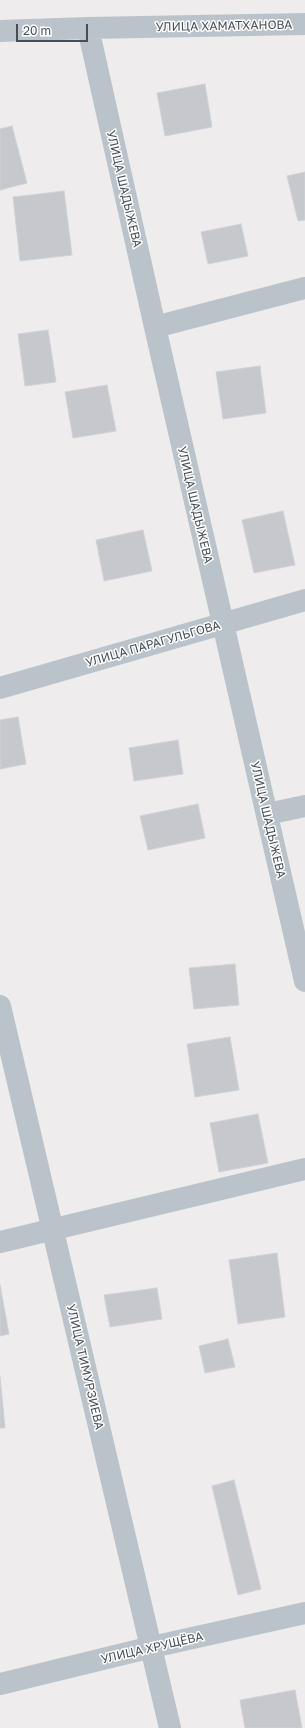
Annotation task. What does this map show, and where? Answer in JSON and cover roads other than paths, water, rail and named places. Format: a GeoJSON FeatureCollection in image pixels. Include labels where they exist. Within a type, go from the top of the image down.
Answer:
{"type":"FeatureCollection","features":[{"type":"Feature","properties":{"kind":"street","name":"УЛИЦА ХАМАТХАНОВА"},"geometry":{"type":"LineString","coordinates":[[0,31],[305,24]]}},
{"type":"Feature","properties":{"kind":"street","name":"УЛИЦА ШАДЫЖЕВА"},"geometry":{"type":"LineString","coordinates":[[88,28],[154,327],[305,981]]}},
{"type":"Feature","properties":{"kind":"street"},"geometry":{"type":"LineString","coordinates":[[154,327],[305,288]]}},
{"type":"Feature","properties":{"kind":"street","name":"УЛИЦА ПАРАГУЛЬГОВА"},"geometry":{"type":"LineString","coordinates":[[0,688],[305,600]]}},
{"type":"Feature","properties":{"kind":"street"},"geometry":{"type":"LineString","coordinates":[[266,814],[305,806]]}},
{"type":"Feature","properties":{"kind":"street","name":"УЛИЦА ТИМУРЗИЕВА"},"geometry":{"type":"LineString","coordinates":[[0,1006],[170,1728]]}},
{"type":"Feature","properties":{"kind":"street"},"geometry":{"type":"LineString","coordinates":[[0,1242],[305,1170]]}},
{"type":"Feature","properties":{"kind":"street","name":"УЛИЦА ХРУЩЁВА"},"geometry":{"type":"LineString","coordinates":[[0,1684],[152,1647],[305,1613]]}}]}
